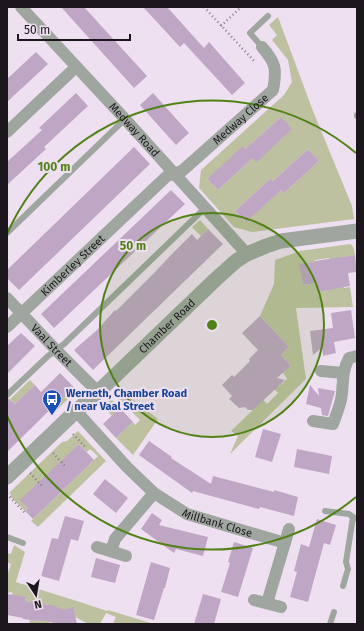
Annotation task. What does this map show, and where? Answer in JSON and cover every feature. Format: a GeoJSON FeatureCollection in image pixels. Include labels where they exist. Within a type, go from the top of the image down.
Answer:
{"type":"FeatureCollection","features":[{"type":"Feature","properties":{"kind":"street","name":"Medway Road"},"geometry":{"type":"LineString","coordinates":[[21,7],[247,254]]}},
{"type":"Feature","properties":{"kind":"street","name":"Medway Close"},"geometry":{"type":"LineString","coordinates":[[174,174],[182,171],[273,90],[276,77],[275,67],[271,56],[262,47]]}},
{"type":"Feature","properties":{"kind":"street"},"geometry":{"type":"LineString","coordinates":[[7,132],[76,67]]}},
{"type":"Feature","properties":{"kind":"street","name":"Kimberley Street"},"geometry":{"type":"LineString","coordinates":[[7,328],[167,176],[174,174]]}},
{"type":"Feature","properties":{"kind":"street","name":"Chamber Road"},"geometry":{"type":"LineString","coordinates":[[7,477],[236,261],[247,254],[281,241],[357,231]]}},
{"type":"Feature","properties":{"kind":"street","name":"Vaal Street"},"geometry":{"type":"LineString","coordinates":[[7,298],[98,392]]}},
{"type":"Feature","properties":{"kind":"street"},"geometry":{"type":"LineString","coordinates":[[313,421],[333,424],[341,400],[343,373],[346,364],[349,358],[357,356]]}},
{"type":"Feature","properties":{"kind":"street"},"geometry":{"type":"LineString","coordinates":[[321,371],[343,373]]}},
{"type":"Feature","properties":{"kind":"street","name":"Millbank Close"},"geometry":{"type":"LineString","coordinates":[[76,411],[127,467],[154,493],[188,514],[285,543]]}},
{"type":"Feature","properties":{"kind":"street"},"geometry":{"type":"LineString","coordinates":[[111,551],[116,539],[154,493]]}},
{"type":"Feature","properties":{"kind":"street"},"geometry":{"type":"LineString","coordinates":[[267,603],[290,529]]}},
{"type":"Feature","properties":{"kind":"street"},"geometry":{"type":"LineString","coordinates":[[97,547],[126,556]]}},
{"type":"Feature","properties":{"kind":"street"},"geometry":{"type":"LineString","coordinates":[[254,600],[281,607]]}},
{"type":"Feature","properties":{"kind":"lane","name":"Medway Close"},"geometry":{"type":"LineString","coordinates":[[262,47],[250,33],[268,16]]}},
{"type":"Feature","properties":{"kind":"lane"},"geometry":{"type":"LineString","coordinates":[[7,233],[125,120]]}},
{"type":"Feature","properties":{"kind":"lane"},"geometry":{"type":"LineString","coordinates":[[7,395],[48,356],[64,344],[205,208]]}},
{"type":"Feature","properties":{"kind":"lane"},"geometry":{"type":"LineString","coordinates":[[325,511],[350,514],[355,518],[346,562],[348,568],[342,586]]}},
{"type":"Feature","properties":{"kind":"lane"},"geometry":{"type":"LineString","coordinates":[[7,537],[23,543]]}},
{"type":"Feature","properties":{"kind":"lane"},"geometry":{"type":"LineString","coordinates":[[330,624],[334,612]]}},
{"type":"Feature","properties":{"kind":"path"},"geometry":{"type":"LineString","coordinates":[[204,7],[257,64]]}},
{"type":"Feature","properties":{"kind":"path"},"geometry":{"type":"LineString","coordinates":[[221,26],[241,7]]}},
{"type":"Feature","properties":{"kind":"path"},"geometry":{"type":"LineString","coordinates":[[71,432],[86,448]]}},
{"type":"Feature","properties":{"kind":"path"},"geometry":{"type":"LineString","coordinates":[[50,450],[65,466]]}},
{"type":"Feature","properties":{"kind":"path"},"geometry":{"type":"LineString","coordinates":[[27,471],[43,487]]}},
{"type":"Feature","properties":{"kind":"path"},"geometry":{"type":"LineString","coordinates":[[7,494],[25,513]]}},
{"type":"Feature","properties":{"kind":"green space"},"geometry":{"type":"Polygon","coordinates":[[[278,17],[313,111],[352,206],[354,219],[252,232],[234,227],[199,188],[201,170],[284,95],[292,82],[288,60],[272,40],[277,35],[269,25],[278,17]],[[281,117],[245,149],[207,179],[218,190],[253,158],[281,117]],[[308,149],[273,181],[270,179],[235,211],[245,222],[281,190],[284,193],[319,161],[308,149]]]}},
{"type":"Feature","properties":{"kind":"green space"},"geometry":{"type":"Polygon","coordinates":[[[200,220],[208,229],[201,236],[192,227],[200,220]]]}},
{"type":"Feature","properties":{"kind":"green space"},"geometry":{"type":"Polygon","coordinates":[[[350,244],[353,247],[355,255],[330,261],[329,258],[315,260],[315,262],[300,265],[303,285],[316,283],[317,292],[342,277],[344,288],[350,287],[353,307],[296,308],[306,379],[230,454],[238,436],[231,431],[258,405],[254,400],[259,395],[267,404],[278,393],[270,385],[274,381],[279,386],[287,379],[283,373],[291,366],[281,355],[289,347],[260,316],[274,284],[275,260],[300,251],[350,244]]]}},
{"type":"Feature","properties":{"kind":"green space"},"geometry":{"type":"Polygon","coordinates":[[[30,380],[35,385],[15,404],[10,399],[30,380]]]}},
{"type":"Feature","properties":{"kind":"green space"},"geometry":{"type":"Polygon","coordinates":[[[72,385],[77,390],[58,409],[54,405],[72,385]]]}},
{"type":"Feature","properties":{"kind":"green space"},"geometry":{"type":"Polygon","coordinates":[[[120,390],[158,419],[133,455],[116,438],[133,422],[135,425],[140,420],[115,395],[120,390]]]}},
{"type":"Feature","properties":{"kind":"green space"},"geometry":{"type":"Polygon","coordinates":[[[111,399],[120,408],[112,416],[103,406],[111,399]]]}},
{"type":"Feature","properties":{"kind":"green space"},"geometry":{"type":"Polygon","coordinates":[[[78,431],[106,461],[38,527],[31,521],[98,456],[90,449],[87,452],[79,444],[21,500],[28,508],[25,511],[11,497],[10,492],[62,442],[67,441],[78,431]]]}},
{"type":"Feature","properties":{"kind":"green space"},"geometry":{"type":"Polygon","coordinates":[[[14,545],[25,552],[16,582],[107,611],[108,610],[154,624],[113,624],[116,617],[106,613],[100,624],[88,624],[72,615],[73,609],[70,608],[50,621],[49,624],[29,624],[30,620],[37,621],[48,605],[25,601],[26,597],[15,605],[12,592],[7,593],[7,576],[11,564],[7,562],[7,553],[11,554],[14,545]]]}},
{"type":"Feature","properties":{"kind":"building"},"geometry":{"type":"Polygon","coordinates":[[[61,7],[84,7],[147,76],[134,88],[61,7]]]}},
{"type":"Feature","properties":{"kind":"building"},"geometry":{"type":"Polygon","coordinates":[[[143,7],[167,7],[204,48],[209,42],[245,83],[232,95],[184,43],[180,47],[143,7]]]}},
{"type":"Feature","properties":{"kind":"building"},"geometry":{"type":"Polygon","coordinates":[[[36,52],[48,64],[7,102],[7,79],[36,52]]]}},
{"type":"Feature","properties":{"kind":"building"},"geometry":{"type":"Polygon","coordinates":[[[76,93],[88,106],[44,147],[46,149],[7,185],[7,162],[42,130],[39,128],[76,93]]]}},
{"type":"Feature","properties":{"kind":"building"},"geometry":{"type":"Polygon","coordinates":[[[153,93],[189,133],[176,145],[140,105],[153,93]]]}},
{"type":"Feature","properties":{"kind":"building"},"geometry":{"type":"Polygon","coordinates":[[[281,117],[292,129],[257,162],[253,158],[218,190],[207,179],[243,146],[245,149],[281,117]]]}},
{"type":"Feature","properties":{"kind":"building"},"geometry":{"type":"Polygon","coordinates":[[[134,147],[150,164],[19,290],[7,278],[7,270],[134,147]]]}},
{"type":"Feature","properties":{"kind":"building"},"geometry":{"type":"Polygon","coordinates":[[[308,149],[319,161],[284,193],[281,190],[246,222],[235,211],[270,179],[273,181],[308,149]]]}},
{"type":"Feature","properties":{"kind":"building"},"geometry":{"type":"Polygon","coordinates":[[[171,190],[185,204],[54,328],[41,314],[171,190]]]}},
{"type":"Feature","properties":{"kind":"building"},"geometry":{"type":"Polygon","coordinates":[[[208,229],[223,244],[93,370],[74,350],[97,330],[115,310],[116,311],[192,234],[197,240],[208,229]]]}},
{"type":"Feature","properties":{"kind":"building"},"geometry":{"type":"Polygon","coordinates":[[[355,255],[357,272],[348,273],[350,286],[317,292],[316,283],[303,285],[299,264],[355,255]]]}},
{"type":"Feature","properties":{"kind":"building"},"geometry":{"type":"Polygon","coordinates":[[[351,310],[355,338],[334,342],[336,353],[323,356],[322,349],[313,355],[310,331],[333,328],[331,313],[351,310]]]}},
{"type":"Feature","properties":{"kind":"building"},"geometry":{"type":"Polygon","coordinates":[[[260,316],[289,347],[281,355],[291,366],[277,378],[285,380],[253,410],[248,410],[245,407],[239,408],[229,399],[232,396],[222,385],[232,375],[234,377],[250,361],[249,359],[258,350],[242,333],[260,316]]]}},
{"type":"Feature","properties":{"kind":"building"},"geometry":{"type":"Polygon","coordinates":[[[21,333],[35,346],[7,374],[7,346],[21,333]]]}},
{"type":"Feature","properties":{"kind":"building"},"geometry":{"type":"Polygon","coordinates":[[[60,373],[72,385],[67,390],[69,391],[7,452],[7,399],[15,404],[35,385],[41,392],[60,373]]]}},
{"type":"Feature","properties":{"kind":"building"},"geometry":{"type":"Polygon","coordinates":[[[310,385],[319,396],[318,388],[335,391],[328,416],[322,415],[321,408],[306,404],[310,385]]]}},
{"type":"Feature","properties":{"kind":"building"},"geometry":{"type":"Polygon","coordinates":[[[120,408],[133,422],[116,438],[103,424],[120,408]]]}},
{"type":"Feature","properties":{"kind":"building"},"geometry":{"type":"Polygon","coordinates":[[[263,429],[281,434],[272,462],[255,457],[263,429]]]}},
{"type":"Feature","properties":{"kind":"building"},"geometry":{"type":"Polygon","coordinates":[[[149,441],[172,457],[171,458],[211,484],[213,476],[298,497],[294,516],[260,507],[259,509],[193,491],[192,493],[139,455],[149,441]]]}},
{"type":"Feature","properties":{"kind":"building"},"geometry":{"type":"Polygon","coordinates":[[[79,444],[94,460],[33,519],[25,511],[28,508],[20,500],[79,444]]]}},
{"type":"Feature","properties":{"kind":"building"},"geometry":{"type":"Polygon","coordinates":[[[297,449],[332,456],[329,474],[294,467],[297,449]]]}},
{"type":"Feature","properties":{"kind":"building"},"geometry":{"type":"Polygon","coordinates":[[[105,479],[128,498],[116,513],[93,494],[105,479]]]}},
{"type":"Feature","properties":{"kind":"building"},"geometry":{"type":"Polygon","coordinates":[[[152,513],[162,520],[159,525],[208,537],[203,556],[176,549],[174,553],[141,529],[152,513]]]}},
{"type":"Feature","properties":{"kind":"building"},"geometry":{"type":"Polygon","coordinates":[[[65,516],[84,521],[78,541],[71,539],[59,581],[41,576],[52,538],[58,539],[65,516]]]}},
{"type":"Feature","properties":{"kind":"building"},"geometry":{"type":"Polygon","coordinates":[[[317,519],[336,525],[330,545],[324,543],[308,602],[290,597],[297,572],[294,571],[301,544],[309,547],[317,519]]]}},
{"type":"Feature","properties":{"kind":"building"},"geometry":{"type":"Polygon","coordinates":[[[234,542],[253,548],[238,597],[221,592],[230,563],[228,562],[234,542]]]}},
{"type":"Feature","properties":{"kind":"building"},"geometry":{"type":"Polygon","coordinates":[[[96,558],[120,565],[115,583],[91,577],[96,558]]]}},
{"type":"Feature","properties":{"kind":"building"},"geometry":{"type":"Polygon","coordinates":[[[151,562],[170,568],[154,620],[136,615],[151,562]]]}},
{"type":"Feature","properties":{"kind":"building"},"geometry":{"type":"Polygon","coordinates":[[[7,594],[26,597],[25,601],[55,606],[63,610],[73,607],[77,624],[54,624],[51,622],[23,619],[7,615],[7,594]]]}},
{"type":"Feature","properties":{"kind":"building"},"geometry":{"type":"Polygon","coordinates":[[[203,594],[221,599],[214,624],[194,624],[203,594]]]}},
{"type":"Feature","properties":{"kind":"place","name":"Werneth, Chamber Road / near Vaal Street"},"geometry":{"type":"Point","coordinates":[52,416]}}]}
